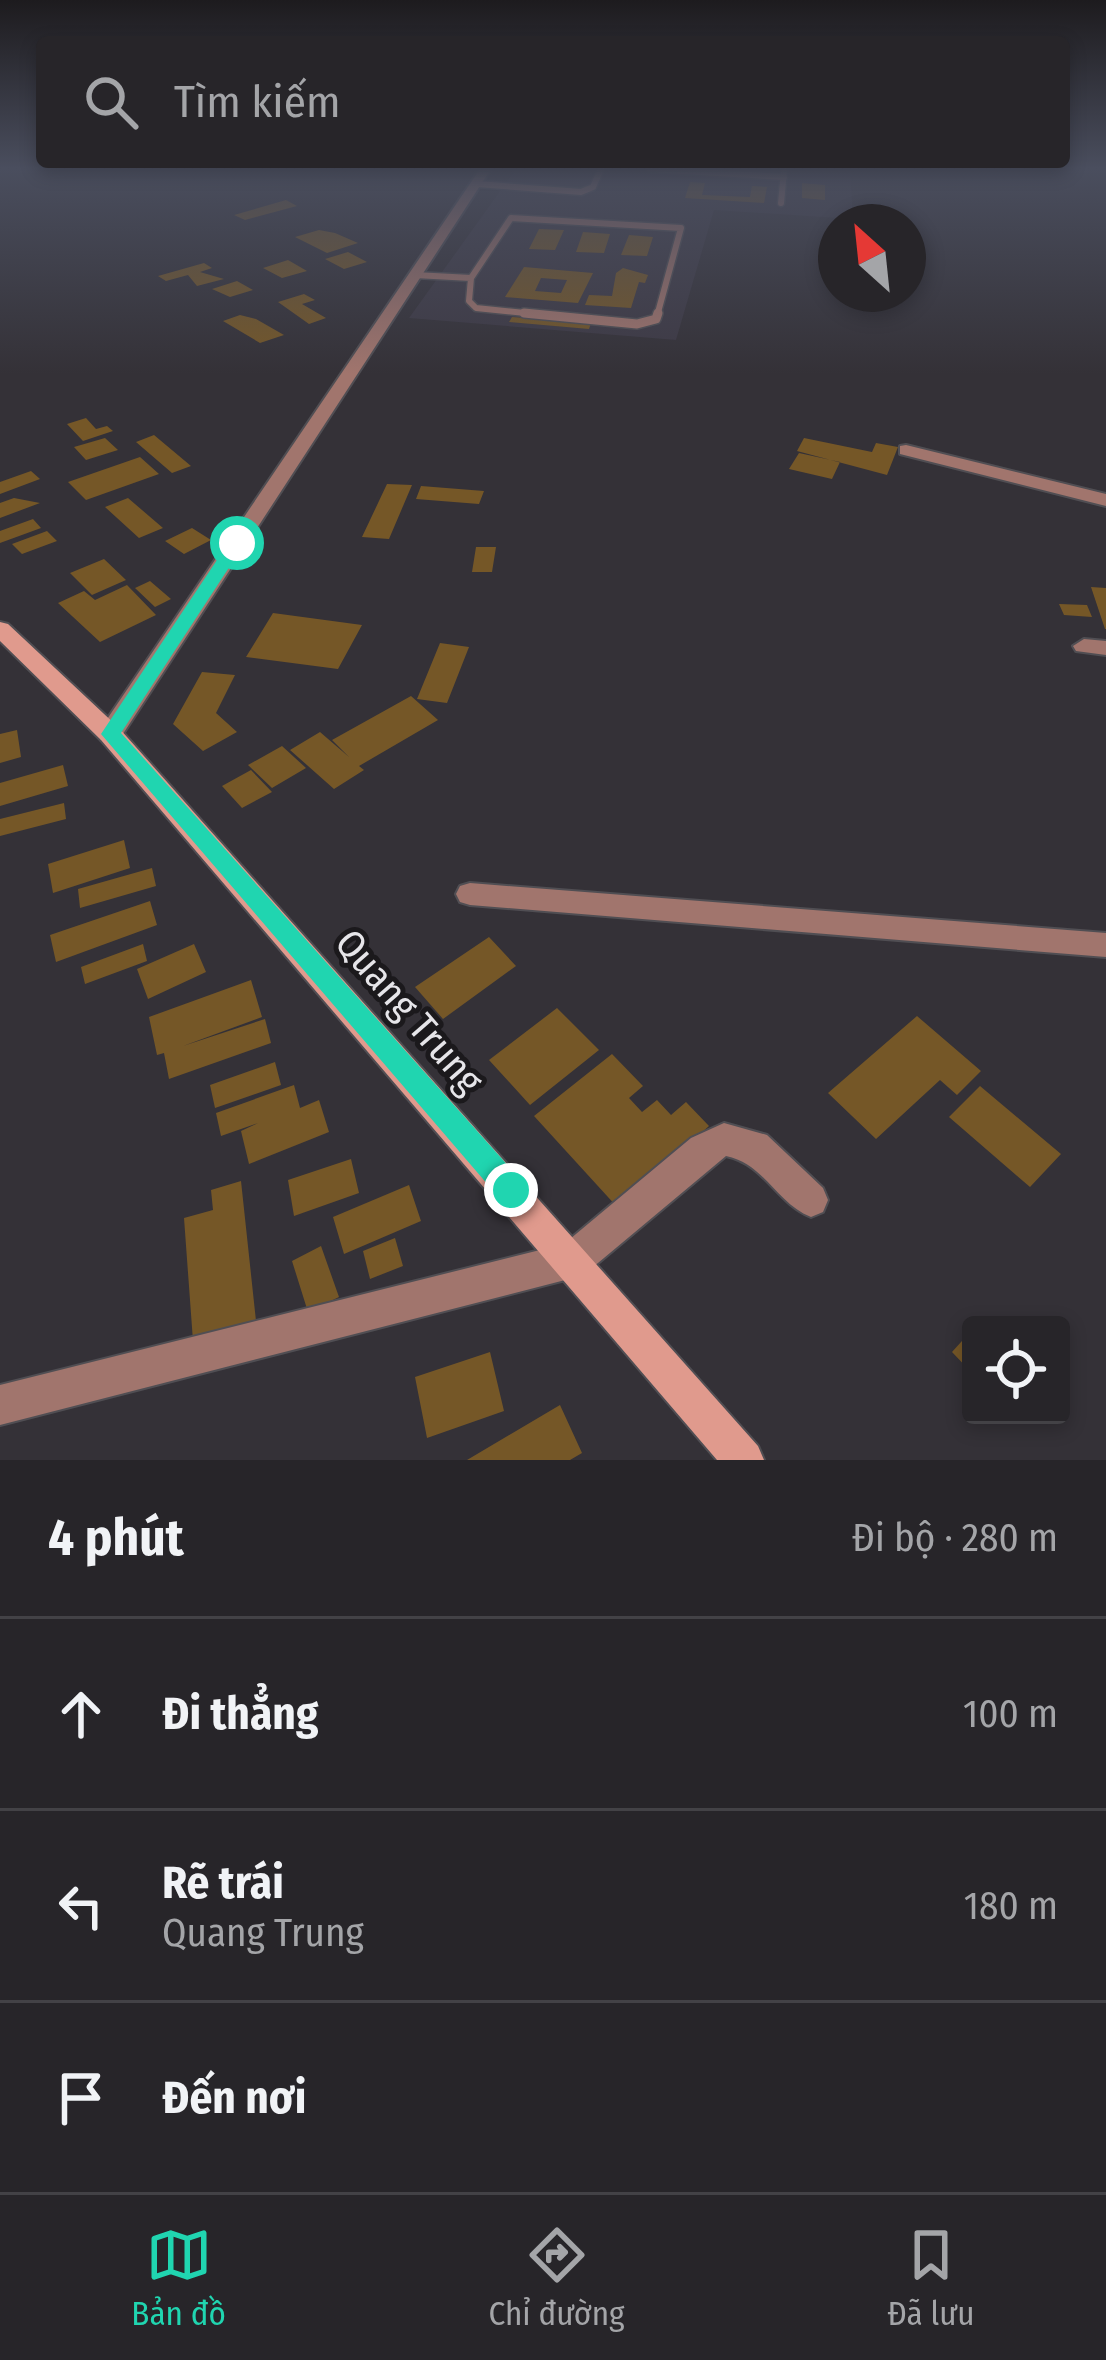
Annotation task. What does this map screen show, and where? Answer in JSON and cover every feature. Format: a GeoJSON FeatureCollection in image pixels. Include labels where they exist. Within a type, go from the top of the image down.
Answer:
{"type":"FeatureCollection","features":[{"type":"Feature","properties":{"kind":"main road","name":"Quang Trung"},"geometry":{"type":"LineString","coordinates":[[0,629],[110,734],[744,1460]]}},
{"type":"Feature","properties":{"kind":"street"},"geometry":{"type":"LineString","coordinates":[[110,734],[440,237]]}},
{"type":"Feature","properties":{"kind":"street"},"geometry":{"type":"LineString","coordinates":[[906,450],[1106,500]]}},
{"type":"Feature","properties":{"kind":"street"},"geometry":{"type":"LineString","coordinates":[[470,894],[1106,945]]}},
{"type":"Feature","properties":{"kind":"street"},"geometry":{"type":"LineString","coordinates":[[0,1406],[573,1260],[703,1150],[724,1139],[755,1147],[811,1200]]}},
{"type":"Feature","properties":{"kind":"lane"},"geometry":{"type":"LineString","coordinates":[[496,237],[471,278],[470,301],[479,309],[650,323],[656,319],[680,237]]}},
{"type":"Feature","properties":{"kind":"lane"},"geometry":{"type":"LineString","coordinates":[[415,274],[471,278]]}},
{"type":"Feature","properties":{"kind":"shaded area"},"geometry":{"type":"Polygon","coordinates":[[[467,237],[706,237],[676,340],[409,318],[467,237]]]}},
{"type":"Feature","properties":{"kind":"building"},"geometry":{"type":"Polygon","coordinates":[[[295,237],[345,237],[358,243],[327,253],[295,237]]]}},
{"type":"Feature","properties":{"kind":"building"},"geometry":{"type":"Polygon","coordinates":[[[535,237],[561,237],[555,250],[529,249],[535,237]]]}},
{"type":"Feature","properties":{"kind":"building"},"geometry":{"type":"Polygon","coordinates":[[[581,237],[609,237],[604,253],[576,252],[581,237]]]}},
{"type":"Feature","properties":{"kind":"building"},"geometry":{"type":"Polygon","coordinates":[[[628,237],[653,237],[647,256],[621,255],[628,237]]]}},
{"type":"Feature","properties":{"kind":"building"},"geometry":{"type":"Polygon","coordinates":[[[348,252],[367,262],[344,269],[325,259],[348,252]]]}},
{"type":"Feature","properties":{"kind":"building"},"geometry":{"type":"Polygon","coordinates":[[[288,260],[307,271],[282,278],[263,268],[288,260]]]}},
{"type":"Feature","properties":{"kind":"building"},"geometry":{"type":"Polygon","coordinates":[[[204,263],[212,268],[200,272],[224,279],[197,286],[188,275],[166,281],[158,276],[204,263]]]}},
{"type":"Feature","properties":{"kind":"building"},"geometry":{"type":"Polygon","coordinates":[[[524,267],[593,273],[578,303],[505,297],[524,267]],[[541,278],[535,291],[561,293],[567,280],[541,278]]]}},
{"type":"Feature","properties":{"kind":"building"},"geometry":{"type":"Polygon","coordinates":[[[623,268],[648,275],[645,283],[639,282],[631,308],[585,305],[589,295],[612,296],[616,273],[623,268]]]}},
{"type":"Feature","properties":{"kind":"building"},"geometry":{"type":"Polygon","coordinates":[[[237,281],[253,290],[230,297],[212,289],[237,281]]]}},
{"type":"Feature","properties":{"kind":"building"},"geometry":{"type":"Polygon","coordinates":[[[304,294],[315,300],[302,304],[326,318],[309,324],[278,302],[304,294]]]}},
{"type":"Feature","properties":{"kind":"building"},"geometry":{"type":"Polygon","coordinates":[[[240,315],[284,335],[260,343],[223,321],[240,315]]]}},
{"type":"Feature","properties":{"kind":"building"},"geometry":{"type":"Polygon","coordinates":[[[512,317],[591,323],[589,329],[509,322],[512,317]]]}},
{"type":"Feature","properties":{"kind":"building"},"geometry":{"type":"Polygon","coordinates":[[[86,418],[96,429],[107,426],[113,431],[83,441],[67,424],[86,418]]]}},
{"type":"Feature","properties":{"kind":"building"},"geometry":{"type":"Polygon","coordinates":[[[154,435],[191,466],[172,473],[136,442],[154,435]]]}},
{"type":"Feature","properties":{"kind":"building"},"geometry":{"type":"Polygon","coordinates":[[[105,438],[118,450],[86,460],[74,447],[105,438]]]}},
{"type":"Feature","properties":{"kind":"building"},"geometry":{"type":"Polygon","coordinates":[[[804,438],[872,452],[876,443],[898,447],[887,475],[797,451],[804,438]]]}},
{"type":"Feature","properties":{"kind":"building"},"geometry":{"type":"Polygon","coordinates":[[[799,453],[840,462],[832,479],[789,469],[799,453]]]}},
{"type":"Feature","properties":{"kind":"building"},"geometry":{"type":"Polygon","coordinates":[[[140,457],[159,474],[86,500],[68,482],[140,457]]]}},
{"type":"Feature","properties":{"kind":"building"},"geometry":{"type":"Polygon","coordinates":[[[31,471],[40,479],[0,494],[0,482],[31,471]]]}},
{"type":"Feature","properties":{"kind":"building"},"geometry":{"type":"Polygon","coordinates":[[[387,484],[412,485],[389,539],[362,537],[387,484]]]}},
{"type":"Feature","properties":{"kind":"building"},"geometry":{"type":"Polygon","coordinates":[[[421,486],[484,491],[479,504],[416,499],[421,486]]]}},
{"type":"Feature","properties":{"kind":"building"},"geometry":{"type":"Polygon","coordinates":[[[14,498],[40,503],[0,518],[0,503],[14,498]]]}},
{"type":"Feature","properties":{"kind":"building"},"geometry":{"type":"Polygon","coordinates":[[[128,498],[163,528],[139,538],[105,507],[128,498]]]}},
{"type":"Feature","properties":{"kind":"building"},"geometry":{"type":"Polygon","coordinates":[[[33,519],[41,528],[0,543],[0,531],[33,519]]]}},
{"type":"Feature","properties":{"kind":"building"},"geometry":{"type":"Polygon","coordinates":[[[192,528],[211,540],[184,554],[165,541],[192,528]]]}},
{"type":"Feature","properties":{"kind":"building"},"geometry":{"type":"Polygon","coordinates":[[[47,531],[57,541],[22,554],[12,544],[47,531]]]}},
{"type":"Feature","properties":{"kind":"building"},"geometry":{"type":"Polygon","coordinates":[[[476,547],[496,547],[492,572],[472,572],[476,547]]]}},
{"type":"Feature","properties":{"kind":"building"},"geometry":{"type":"Polygon","coordinates":[[[104,559],[126,580],[92,595],[70,573],[104,559]]]}},
{"type":"Feature","properties":{"kind":"building"},"geometry":{"type":"Polygon","coordinates":[[[150,581],[171,599],[155,607],[135,588],[150,581]]]}},
{"type":"Feature","properties":{"kind":"building"},"geometry":{"type":"Polygon","coordinates":[[[127,585],[156,615],[100,642],[58,603],[84,591],[95,600],[127,585]]]}},
{"type":"Feature","properties":{"kind":"building"},"geometry":{"type":"Polygon","coordinates":[[[1091,587],[1106,588],[1106,629],[1105,629],[1091,587]]]}},
{"type":"Feature","properties":{"kind":"building"},"geometry":{"type":"Polygon","coordinates":[[[1059,604],[1087,605],[1092,617],[1064,615],[1059,604]]]}},
{"type":"Feature","properties":{"kind":"building"},"geometry":{"type":"Polygon","coordinates":[[[273,613],[362,625],[338,669],[246,657],[273,613]]]}},
{"type":"Feature","properties":{"kind":"building"},"geometry":{"type":"Polygon","coordinates":[[[440,643],[469,647],[447,703],[417,699],[440,643]]]}},
{"type":"Feature","properties":{"kind":"building"},"geometry":{"type":"Polygon","coordinates":[[[202,672],[235,675],[216,713],[237,732],[203,751],[173,724],[202,672]]]}},
{"type":"Feature","properties":{"kind":"building"},"geometry":{"type":"Polygon","coordinates":[[[411,696],[438,720],[359,766],[364,770],[334,789],[290,750],[320,732],[349,757],[332,740],[411,696]]]}},
{"type":"Feature","properties":{"kind":"building"},"geometry":{"type":"Polygon","coordinates":[[[17,730],[21,757],[0,763],[0,734],[17,730]]]}},
{"type":"Feature","properties":{"kind":"building"},"geometry":{"type":"Polygon","coordinates":[[[282,746],[306,768],[272,788],[248,765],[282,746]]]}},
{"type":"Feature","properties":{"kind":"building"},"geometry":{"type":"Polygon","coordinates":[[[63,765],[68,786],[0,806],[0,783],[63,765]]]}},
{"type":"Feature","properties":{"kind":"building"},"geometry":{"type":"Polygon","coordinates":[[[251,770],[272,792],[242,808],[222,786],[251,770]]]}},
{"type":"Feature","properties":{"kind":"building"},"geometry":{"type":"Polygon","coordinates":[[[64,803],[66,819],[0,836],[0,819],[64,803]]]}},
{"type":"Feature","properties":{"kind":"building"},"geometry":{"type":"Polygon","coordinates":[[[124,840],[130,868],[53,893],[48,864],[124,840]]]}},
{"type":"Feature","properties":{"kind":"building"},"geometry":{"type":"Polygon","coordinates":[[[152,868],[156,886],[80,908],[78,889],[152,868]]]}},
{"type":"Feature","properties":{"kind":"building"},"geometry":{"type":"Polygon","coordinates":[[[150,901],[157,925],[56,962],[50,935],[150,901]]]}},
{"type":"Feature","properties":{"kind":"building"},"geometry":{"type":"Polygon","coordinates":[[[489,937],[516,966],[443,1019],[415,987],[489,937]]]}},
{"type":"Feature","properties":{"kind":"building"},"geometry":{"type":"Polygon","coordinates":[[[143,944],[147,961],[85,984],[81,967],[143,944]]]}},
{"type":"Feature","properties":{"kind":"building"},"geometry":{"type":"Polygon","coordinates":[[[194,944],[206,972],[148,999],[137,969],[194,944]]]}},
{"type":"Feature","properties":{"kind":"building"},"geometry":{"type":"Polygon","coordinates":[[[251,980],[262,1017],[183,1046],[265,1019],[271,1043],[169,1079],[164,1053],[157,1055],[149,1017],[251,980]]]}},
{"type":"Feature","properties":{"kind":"building"},"geometry":{"type":"Polygon","coordinates":[[[557,1008],[599,1050],[530,1105],[489,1060],[557,1008]]]}},
{"type":"Feature","properties":{"kind":"building"},"geometry":{"type":"Polygon","coordinates":[[[917,1016],[981,1071],[957,1095],[940,1080],[876,1139],[828,1093],[917,1016]]]}},
{"type":"Feature","properties":{"kind":"building"},"geometry":{"type":"Polygon","coordinates":[[[612,1054],[643,1086],[629,1098],[642,1112],[657,1100],[671,1115],[686,1102],[709,1126],[618,1208],[534,1116],[612,1054]]]}},
{"type":"Feature","properties":{"kind":"building"},"geometry":{"type":"Polygon","coordinates":[[[275,1062],[281,1085],[215,1108],[210,1085],[275,1062]]]}},
{"type":"Feature","properties":{"kind":"building"},"geometry":{"type":"Polygon","coordinates":[[[294,1085],[300,1108],[319,1100],[329,1132],[249,1164],[241,1131],[258,1123],[221,1136],[216,1113],[294,1085]]]}},
{"type":"Feature","properties":{"kind":"building"},"geometry":{"type":"Polygon","coordinates":[[[980,1086],[1061,1154],[1030,1187],[949,1117],[980,1086]]]}},
{"type":"Feature","properties":{"kind":"building"},"geometry":{"type":"Polygon","coordinates":[[[351,1159],[359,1193],[294,1216],[288,1180],[351,1159]]]}},
{"type":"Feature","properties":{"kind":"building"},"geometry":{"type":"Polygon","coordinates":[[[241,1181],[256,1321],[193,1341],[184,1218],[213,1210],[211,1190],[241,1181]]]}},
{"type":"Feature","properties":{"kind":"building"},"geometry":{"type":"Polygon","coordinates":[[[409,1185],[421,1221],[344,1254],[333,1217],[409,1185]]]}},
{"type":"Feature","properties":{"kind":"building"},"geometry":{"type":"Polygon","coordinates":[[[395,1238],[403,1266],[370,1279],[363,1251],[395,1238]]]}},
{"type":"Feature","properties":{"kind":"building"},"geometry":{"type":"Polygon","coordinates":[[[321,1246],[339,1297],[308,1312],[292,1261],[321,1246]]]}},
{"type":"Feature","properties":{"kind":"building"},"geometry":{"type":"Polygon","coordinates":[[[962,1341],[962,1363],[952,1352],[962,1341]]]}},
{"type":"Feature","properties":{"kind":"building"},"geometry":{"type":"Polygon","coordinates":[[[490,1352],[504,1411],[427,1438],[415,1377],[490,1352]]]}},
{"type":"Feature","properties":{"kind":"building"},"geometry":{"type":"Polygon","coordinates":[[[560,1405],[582,1453],[570,1460],[467,1460],[560,1405]]]}},
{"type":"Feature","properties":{"kind":"route"},"geometry":{"type":"LineString","coordinates":[[237,543],[110,734],[511,1190]]}}]}
